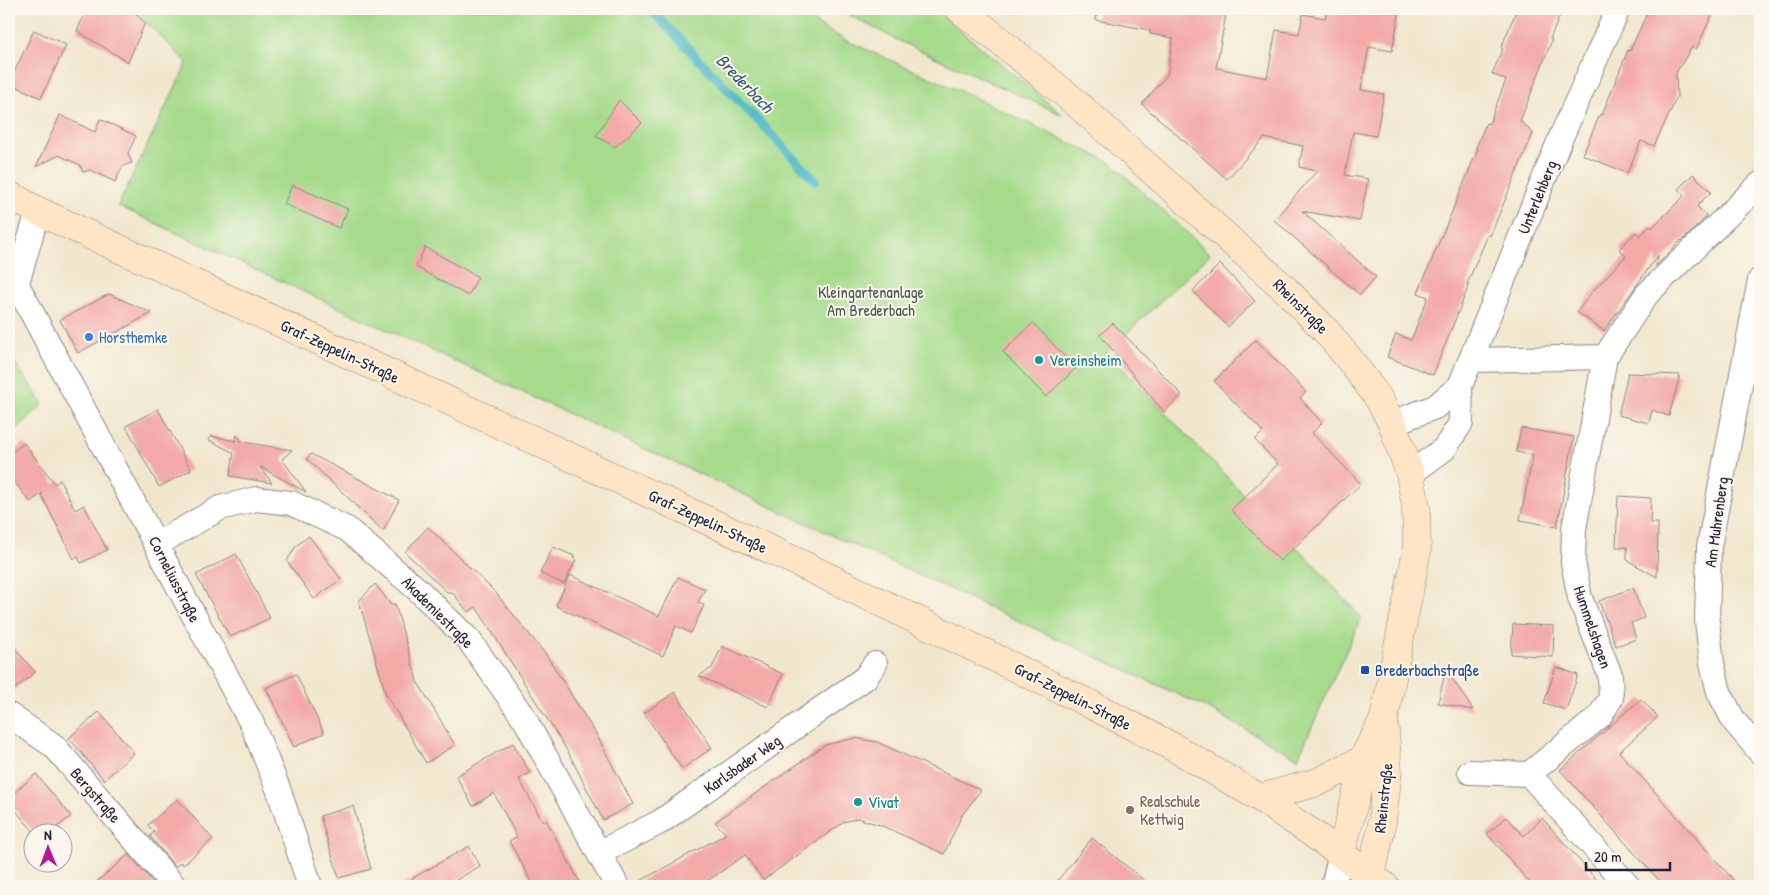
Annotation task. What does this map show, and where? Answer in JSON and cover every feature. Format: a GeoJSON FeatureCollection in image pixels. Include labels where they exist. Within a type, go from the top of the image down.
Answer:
{"type":"FeatureCollection","features":[{"type":"Feature","properties":{"kind":"main road","name":"Rheinstraße"},"geometry":{"type":"LineString","coordinates":[[960,9],[1068,96],[1284,288],[1326,331],[1350,360],[1377,396],[1392,423],[1410,474],[1416,507],[1417,550],[1384,719],[1388,771],[1374,883]]}},
{"type":"Feature","properties":{"kind":"main road","name":"Graf-Zeppelin-Straße"},"geometry":{"type":"LineString","coordinates":[[9,195],[38,211],[922,622],[1082,700],[1175,748],[1260,798],[1341,854],[1374,883]]}},
{"type":"Feature","properties":{"kind":"main road","name":"Rheinstraße"},"geometry":{"type":"LineString","coordinates":[[1341,854],[1362,760],[1384,719]]}},
{"type":"Feature","properties":{"kind":"main road"},"geometry":{"type":"LineString","coordinates":[[1260,798],[1318,782],[1362,760]]}},
{"type":"Feature","properties":{"kind":"street","name":"Unterlehberg"},"geometry":{"type":"LineString","coordinates":[[1392,423],[1435,407],[1460,386],[1561,137],[1618,9]]}},
{"type":"Feature","properties":{"kind":"street","name":"Hummelshagen"},"geometry":{"type":"LineString","coordinates":[[1529,774],[1599,717],[1611,698],[1610,675],[1580,598],[1574,562],[1574,529],[1605,357],[1647,294],[1760,184]]}},
{"type":"Feature","properties":{"kind":"street","name":"Corneliusstraße"},"geometry":{"type":"LineString","coordinates":[[38,211],[13,276],[252,724],[279,791],[310,886]]}},
{"type":"Feature","properties":{"kind":"street","name":"Am Muhrenberg"},"geometry":{"type":"LineString","coordinates":[[1758,291],[1709,547],[1707,621],[1712,663],[1719,692],[1734,721],[1760,752]]}},
{"type":"Feature","properties":{"kind":"street"},"geometry":{"type":"LineString","coordinates":[[1472,360],[1605,357]]}},
{"type":"Feature","properties":{"kind":"street","name":"Unterlehberg"},"geometry":{"type":"LineString","coordinates":[[1410,474],[1444,449],[1461,423],[1460,386]]}},
{"type":"Feature","properties":{"kind":"street","name":"Akademiestraße"},"geometry":{"type":"LineString","coordinates":[[157,544],[220,508],[256,500],[291,503],[347,529],[417,588],[469,640],[524,718],[617,886]]}},
{"type":"Feature","properties":{"kind":"street","name":"Karlsbader Weg"},"geometry":{"type":"LineString","coordinates":[[600,853],[660,822],[865,678],[875,664]]}},
{"type":"Feature","properties":{"kind":"street","name":"Bergstraße"},"geometry":{"type":"LineString","coordinates":[[9,715],[54,746],[174,886]]}},
{"type":"Feature","properties":{"kind":"street"},"geometry":{"type":"LineString","coordinates":[[1470,772],[1529,774],[1628,886]]}},
{"type":"Feature","properties":{"kind":"street"},"geometry":{"type":"LineString","coordinates":[[1333,886],[1341,854]]}},
{"type":"Feature","properties":{"kind":"green space","name":"Kleingartenanlage Am Brederbach"},"geometry":{"type":"Polygon","coordinates":[[[133,9],[796,9],[815,23],[847,41],[965,93],[1110,162],[1210,254],[1107,352],[1266,518],[1311,561],[1361,618],[1298,758],[1203,706],[118,206],[187,63],[133,9]]]}},
{"type":"Feature","properties":{"kind":"green space"},"geometry":{"type":"Polygon","coordinates":[[[838,9],[934,9],[1063,115],[895,39],[838,9]]]}},
{"type":"Feature","properties":{"kind":"green space"},"geometry":{"type":"Polygon","coordinates":[[[9,353],[43,405],[9,436],[9,353]]]}},
{"type":"Feature","properties":{"kind":"building"},"geometry":{"type":"Polygon","coordinates":[[[87,9],[131,9],[145,23],[128,62],[77,31],[87,9]]]}},
{"type":"Feature","properties":{"kind":"building"},"geometry":{"type":"Polygon","coordinates":[[[1097,9],[1227,9],[1216,68],[1267,78],[1276,30],[1299,34],[1303,14],[1325,18],[1327,9],[1400,9],[1392,51],[1369,47],[1361,90],[1384,94],[1376,136],[1353,132],[1345,175],[1368,179],[1360,221],[1302,211],[1376,277],[1360,295],[1274,220],[1317,171],[1299,167],[1303,146],[1264,138],[1227,179],[1142,104],[1167,75],[1173,38],[1150,34],[1150,30],[1096,20],[1097,9]]]}},
{"type":"Feature","properties":{"kind":"building"},"geometry":{"type":"Polygon","coordinates":[[[1517,9],[1560,9],[1558,14],[1560,15],[1520,121],[1533,133],[1490,236],[1488,235],[1467,284],[1469,285],[1433,375],[1387,357],[1396,334],[1411,340],[1428,297],[1418,293],[1478,149],[1476,148],[1486,123],[1489,124],[1506,80],[1492,74],[1517,9]]]}},
{"type":"Feature","properties":{"kind":"building"},"geometry":{"type":"Polygon","coordinates":[[[1649,9],[1715,9],[1696,49],[1692,47],[1676,73],[1677,97],[1654,146],[1641,141],[1627,173],[1583,155],[1600,114],[1602,115],[1628,50],[1630,51],[1649,9]]]}},
{"type":"Feature","properties":{"kind":"building"},"geometry":{"type":"Polygon","coordinates":[[[34,30],[66,45],[41,98],[9,83],[34,30]]]}},
{"type":"Feature","properties":{"kind":"building"},"geometry":{"type":"Polygon","coordinates":[[[619,100],[642,123],[615,147],[596,136],[619,100]]]}},
{"type":"Feature","properties":{"kind":"building"},"geometry":{"type":"Polygon","coordinates":[[[60,115],[95,132],[100,119],[136,136],[128,153],[132,163],[123,166],[115,182],[90,170],[83,172],[80,165],[59,155],[36,167],[60,115]]]}},
{"type":"Feature","properties":{"kind":"building"},"geometry":{"type":"Polygon","coordinates":[[[1693,174],[1711,192],[1697,206],[1707,216],[1656,266],[1658,255],[1604,331],[1577,312],[1591,293],[1626,256],[1619,249],[1636,232],[1640,236],[1650,226],[1652,228],[1684,196],[1678,189],[1693,174]]]}},
{"type":"Feature","properties":{"kind":"building"},"geometry":{"type":"Polygon","coordinates":[[[292,185],[348,209],[339,228],[284,204],[292,185]]]}},
{"type":"Feature","properties":{"kind":"building"},"geometry":{"type":"Polygon","coordinates":[[[425,247],[478,277],[468,296],[416,267],[425,247]]]}},
{"type":"Feature","properties":{"kind":"building"},"geometry":{"type":"Polygon","coordinates":[[[1220,264],[1255,301],[1228,327],[1193,291],[1220,264]]]}},
{"type":"Feature","properties":{"kind":"building","name":"Horsthemke"},"geometry":{"type":"Polygon","coordinates":[[[109,294],[152,313],[78,353],[60,320],[109,294]]]}},
{"type":"Feature","properties":{"kind":"building","name":"Vereinsheim"},"geometry":{"type":"Polygon","coordinates":[[[1033,323],[1076,368],[1046,397],[1003,352],[1033,323]]]}},
{"type":"Feature","properties":{"kind":"building"},"geometry":{"type":"Polygon","coordinates":[[[1113,323],[1182,395],[1164,412],[1100,335],[1113,323]]]}},
{"type":"Feature","properties":{"kind":"building"},"geometry":{"type":"Polygon","coordinates":[[[1256,340],[1306,392],[1300,398],[1322,423],[1312,433],[1361,484],[1280,561],[1231,510],[1278,464],[1255,440],[1263,432],[1214,381],[1256,340]]]}},
{"type":"Feature","properties":{"kind":"building"},"geometry":{"type":"Polygon","coordinates":[[[1628,373],[1680,375],[1669,416],[1652,410],[1649,423],[1618,415],[1628,373]]]}},
{"type":"Feature","properties":{"kind":"building"},"geometry":{"type":"Polygon","coordinates":[[[158,409],[191,470],[159,487],[126,426],[158,409]]]}},
{"type":"Feature","properties":{"kind":"building"},"geometry":{"type":"Polygon","coordinates":[[[1521,428],[1574,437],[1557,527],[1520,520],[1533,455],[1516,452],[1521,428]]]}},
{"type":"Feature","properties":{"kind":"building"},"geometry":{"type":"Polygon","coordinates":[[[237,435],[242,442],[292,450],[282,459],[306,492],[260,467],[272,483],[230,476],[234,453],[209,440],[211,436],[236,441],[237,435]]]}},
{"type":"Feature","properties":{"kind":"building"},"geometry":{"type":"Polygon","coordinates":[[[24,443],[55,484],[60,480],[75,510],[84,505],[107,550],[81,563],[78,557],[74,559],[41,494],[30,502],[9,475],[9,455],[24,443]]]}},
{"type":"Feature","properties":{"kind":"building"},"geometry":{"type":"Polygon","coordinates":[[[311,454],[399,500],[383,531],[307,459],[311,454]]]}},
{"type":"Feature","properties":{"kind":"building"},"geometry":{"type":"Polygon","coordinates":[[[1618,496],[1651,498],[1650,523],[1658,523],[1657,577],[1627,560],[1627,547],[1616,547],[1618,496]]]}},
{"type":"Feature","properties":{"kind":"building"},"geometry":{"type":"Polygon","coordinates":[[[428,527],[495,592],[547,656],[596,734],[633,804],[603,820],[568,752],[476,607],[468,612],[452,592],[447,592],[405,552],[428,527]]]}},
{"type":"Feature","properties":{"kind":"building"},"geometry":{"type":"Polygon","coordinates":[[[309,536],[341,579],[314,599],[287,561],[296,546],[309,536]]]}},
{"type":"Feature","properties":{"kind":"building"},"geometry":{"type":"Polygon","coordinates":[[[553,547],[574,556],[573,558],[576,560],[564,584],[540,573],[553,547]]]}},
{"type":"Feature","properties":{"kind":"building"},"geometry":{"type":"Polygon","coordinates":[[[236,554],[270,618],[230,637],[196,575],[236,554]]]}},
{"type":"Feature","properties":{"kind":"building"},"geometry":{"type":"Polygon","coordinates":[[[570,575],[659,616],[678,577],[705,589],[698,602],[704,605],[691,633],[676,626],[663,656],[556,606],[570,575]]]}},
{"type":"Feature","properties":{"kind":"building"},"geometry":{"type":"Polygon","coordinates":[[[375,584],[391,605],[395,604],[417,681],[455,745],[426,763],[386,694],[359,601],[375,584]]]}},
{"type":"Feature","properties":{"kind":"building"},"geometry":{"type":"Polygon","coordinates":[[[1633,588],[1644,618],[1631,623],[1636,639],[1616,646],[1599,601],[1633,588]]]}},
{"type":"Feature","properties":{"kind":"building"},"geometry":{"type":"Polygon","coordinates":[[[1513,624],[1554,626],[1553,657],[1511,654],[1513,624]]]}},
{"type":"Feature","properties":{"kind":"building"},"geometry":{"type":"Polygon","coordinates":[[[9,641],[35,672],[9,694],[9,641]]]}},
{"type":"Feature","properties":{"kind":"building"},"geometry":{"type":"Polygon","coordinates":[[[722,646],[783,674],[768,707],[699,676],[712,668],[722,646]]]}},
{"type":"Feature","properties":{"kind":"building"},"geometry":{"type":"Polygon","coordinates":[[[1556,667],[1578,675],[1566,710],[1544,703],[1556,667]]]}},
{"type":"Feature","properties":{"kind":"building"},"geometry":{"type":"Polygon","coordinates":[[[1446,669],[1473,710],[1438,703],[1446,669]]]}},
{"type":"Feature","properties":{"kind":"building"},"geometry":{"type":"Polygon","coordinates":[[[296,674],[324,733],[294,747],[266,688],[296,674]]]}},
{"type":"Feature","properties":{"kind":"building"},"geometry":{"type":"Polygon","coordinates":[[[675,692],[712,748],[682,769],[644,713],[675,692]]]}},
{"type":"Feature","properties":{"kind":"building"},"geometry":{"type":"Polygon","coordinates":[[[1641,699],[1658,717],[1619,752],[1739,886],[1664,886],[1560,770],[1641,699]]]}},
{"type":"Feature","properties":{"kind":"building"},"geometry":{"type":"Polygon","coordinates":[[[99,712],[134,753],[104,780],[69,738],[99,712]]]}},
{"type":"Feature","properties":{"kind":"building","name":"Vivat"},"geometry":{"type":"Polygon","coordinates":[[[855,738],[877,742],[981,790],[962,815],[944,854],[880,825],[857,818],[844,822],[763,880],[745,855],[700,886],[631,886],[726,834],[715,822],[825,745],[855,738]]]}},
{"type":"Feature","properties":{"kind":"building"},"geometry":{"type":"Polygon","coordinates":[[[513,743],[530,773],[519,779],[543,822],[546,820],[582,886],[534,886],[509,841],[517,837],[494,793],[473,806],[456,776],[513,743]]]}},
{"type":"Feature","properties":{"kind":"building"},"geometry":{"type":"Polygon","coordinates":[[[36,774],[71,816],[64,822],[25,822],[9,803],[9,797],[36,774]]]}},
{"type":"Feature","properties":{"kind":"building"},"geometry":{"type":"Polygon","coordinates":[[[177,799],[213,839],[183,865],[181,862],[175,867],[150,836],[154,832],[148,825],[177,799]]]}},
{"type":"Feature","properties":{"kind":"building"},"geometry":{"type":"Polygon","coordinates":[[[353,806],[371,869],[339,878],[320,816],[353,806]]]}},
{"type":"Feature","properties":{"kind":"building"},"geometry":{"type":"Polygon","coordinates":[[[1506,817],[1524,836],[1542,818],[1602,886],[1533,886],[1487,834],[1506,817]]]}},
{"type":"Feature","properties":{"kind":"building"},"geometry":{"type":"Polygon","coordinates":[[[1092,838],[1151,886],[1053,886],[1092,838]]]}},
{"type":"Feature","properties":{"kind":"building"},"geometry":{"type":"Polygon","coordinates":[[[469,846],[480,866],[446,886],[399,886],[469,846]]]}},
{"type":"Feature","properties":{"kind":"building"},"geometry":{"type":"Polygon","coordinates":[[[129,854],[154,884],[152,886],[92,886],[129,854]]]}},
{"type":"Feature","properties":{"kind":"waterway","name":"Brederbach"},"geometry":{"type":"LineString","coordinates":[[650,9],[816,181]]}},
{"type":"Feature","properties":{"kind":"place","name":"Horsthemke"},"geometry":{"type":"Point","coordinates":[89,337]}},
{"type":"Feature","properties":{"kind":"place","name":"Vereinsheim"},"geometry":{"type":"Point","coordinates":[1039,360]}},
{"type":"Feature","properties":{"kind":"place","name":"Brederbachstraße"},"geometry":{"type":"Point","coordinates":[1365,670]}},
{"type":"Feature","properties":{"kind":"place","name":"Vivat"},"geometry":{"type":"Point","coordinates":[858,802]}},
{"type":"Feature","properties":{"kind":"place","name":"Realschule Kettwig"},"geometry":{"type":"Point","coordinates":[1130,810]}}]}
